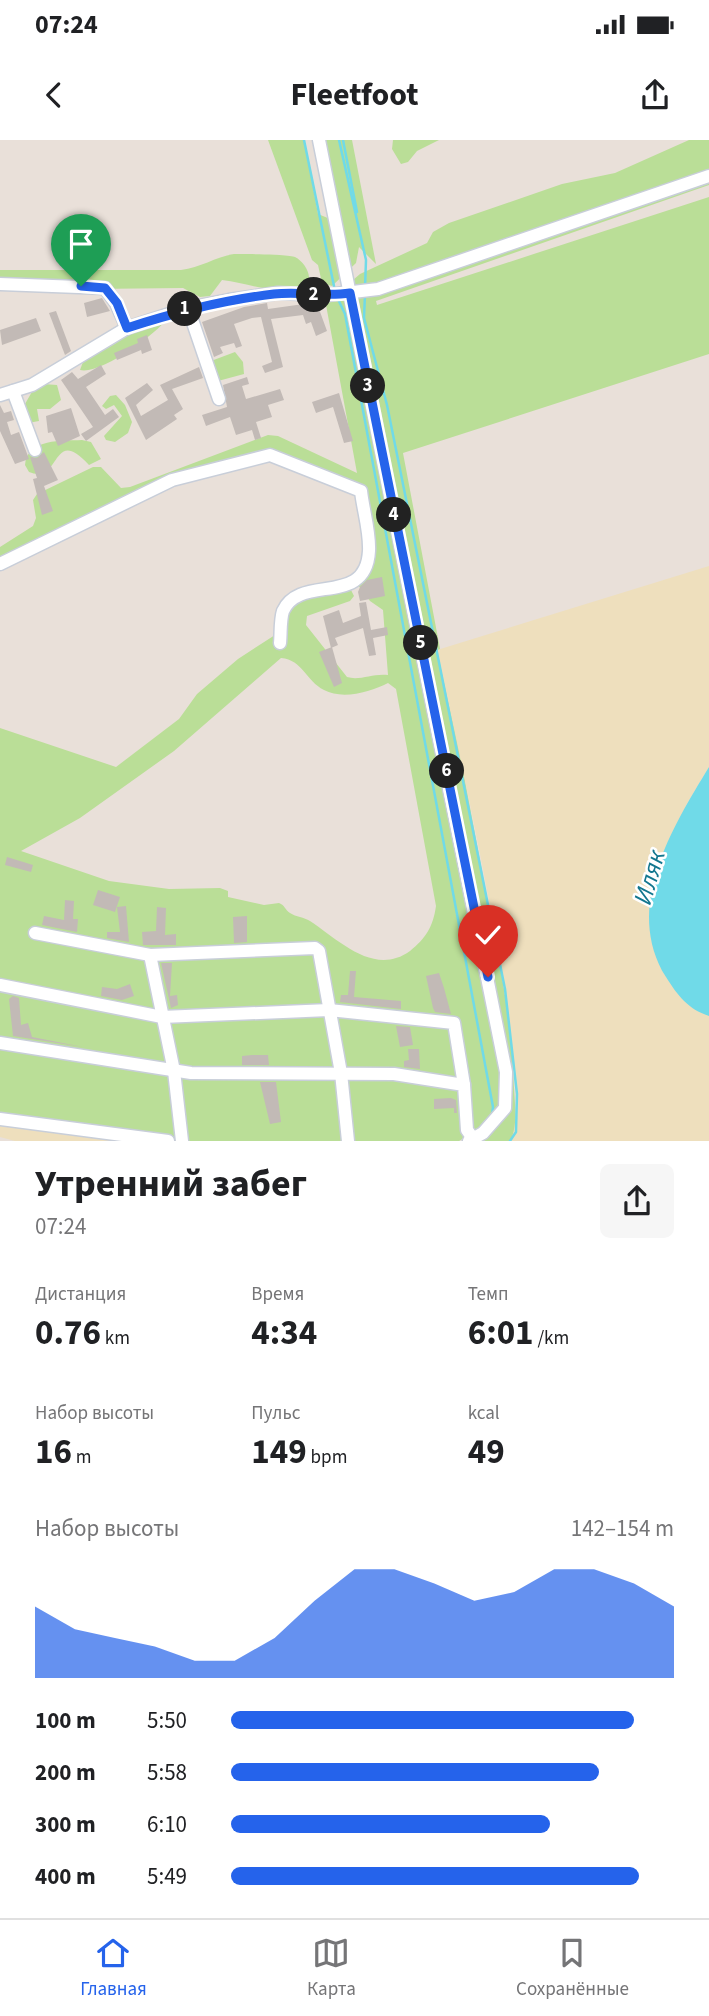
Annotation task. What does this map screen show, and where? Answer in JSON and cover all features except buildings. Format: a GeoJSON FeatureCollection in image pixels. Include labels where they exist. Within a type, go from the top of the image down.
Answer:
{"type":"FeatureCollection","features":[{"type":"Feature","properties":{"kind":"street"},"geometry":{"type":"LineString","coordinates":[[0,985],[162,1017],[329,1010],[454,1023],[464,1084],[467,1130],[471,1139],[491,1124],[505,1108],[506,1072],[319,140]]}},
{"type":"Feature","properties":{"kind":"street"},"geometry":{"type":"LineString","coordinates":[[0,396],[32,385],[127,328],[188,308],[278,293],[350,293],[709,176]]}},
{"type":"Feature","properties":{"kind":"street"},"geometry":{"type":"LineString","coordinates":[[0,284],[105,288],[117,303],[127,328]]}},
{"type":"Feature","properties":{"kind":"street"},"geometry":{"type":"LineString","coordinates":[[188,308],[219,399]]}},
{"type":"Feature","properties":{"kind":"street"},"geometry":{"type":"LineString","coordinates":[[13,391],[34,450]]}},
{"type":"Feature","properties":{"kind":"street"},"geometry":{"type":"LineString","coordinates":[[0,564],[172,480],[270,455],[361,491],[369,550],[365,569],[358,580],[306,593],[291,600],[283,611],[280,643]]}},
{"type":"Feature","properties":{"kind":"street"},"geometry":{"type":"LineString","coordinates":[[34,933],[150,955],[315,948],[319,951],[341,1073],[348,1141]]}},
{"type":"Feature","properties":{"kind":"street"},"geometry":{"type":"LineString","coordinates":[[150,955],[174,1071],[182,1141]]}},
{"type":"Feature","properties":{"kind":"street"},"geometry":{"type":"LineString","coordinates":[[0,1042],[174,1071],[394,1074],[464,1084]]}},
{"type":"Feature","properties":{"kind":"street"},"geometry":{"type":"LineString","coordinates":[[0,1119],[168,1141]]}},
{"type":"Feature","properties":{"kind":"green space"},"geometry":{"type":"Polygon","coordinates":[[[268,140],[304,140],[318,214],[335,221],[322,140],[352,140],[376,264],[359,247],[356,263],[332,286],[322,283],[318,265],[312,260],[268,140]]]}},
{"type":"Feature","properties":{"kind":"green space"},"geometry":{"type":"Polygon","coordinates":[[[393,140],[439,140],[417,151],[408,162],[401,164],[392,149],[393,140]]]}},
{"type":"Feature","properties":{"kind":"green space"},"geometry":{"type":"Polygon","coordinates":[[[689,140],[709,140],[709,185],[376,301],[377,305],[709,197],[709,354],[403,453],[510,1024],[517,1135],[512,1141],[480,1141],[480,1129],[459,1141],[185,1141],[0,1118],[0,728],[116,767],[179,719],[197,694],[238,659],[275,635],[284,602],[348,584],[354,596],[350,601],[307,616],[306,625],[347,677],[388,675],[383,610],[370,601],[358,585],[365,569],[361,491],[270,455],[172,480],[0,566],[0,547],[33,526],[36,518],[33,500],[37,494],[93,467],[101,467],[121,488],[130,487],[268,435],[278,436],[357,473],[324,294],[352,293],[353,280],[360,274],[427,243],[433,232],[449,223],[562,184],[615,173],[689,140]],[[281,658],[174,751],[80,818],[21,851],[109,881],[169,889],[220,888],[228,891],[228,897],[264,905],[279,903],[290,913],[308,920],[345,946],[370,958],[397,958],[410,951],[428,932],[436,906],[396,689],[388,683],[356,694],[331,693],[318,686],[300,667],[281,658]]]}},
{"type":"Feature","properties":{"kind":"green space"},"geometry":{"type":"Polygon","coordinates":[[[234,254],[295,257],[306,269],[308,283],[298,289],[279,290],[222,280],[210,296],[200,297],[183,288],[0,290],[0,270],[181,270],[234,254]]]}},
{"type":"Feature","properties":{"kind":"green space"},"geometry":{"type":"Polygon","coordinates":[[[168,318],[152,334],[114,360],[89,370],[80,370],[83,362],[116,343],[139,324],[168,318]]]}},
{"type":"Feature","properties":{"kind":"green space"},"geometry":{"type":"Polygon","coordinates":[[[235,352],[243,362],[244,374],[218,381],[211,361],[235,352]]]}},
{"type":"Feature","properties":{"kind":"green space"},"geometry":{"type":"Polygon","coordinates":[[[43,384],[57,385],[61,400],[50,409],[37,409],[39,421],[28,423],[25,404],[33,390],[43,384]]]}},
{"type":"Feature","properties":{"kind":"green space"},"geometry":{"type":"Polygon","coordinates":[[[116,395],[125,405],[132,422],[128,433],[115,442],[106,440],[104,436],[122,416],[114,405],[106,409],[102,406],[110,396],[116,395]]]}},
{"type":"Feature","properties":{"kind":"green space"},"geometry":{"type":"Polygon","coordinates":[[[82,440],[91,442],[101,459],[89,465],[77,454],[68,451],[62,453],[47,471],[39,474],[29,472],[25,465],[27,456],[39,445],[82,440]]]}},
{"type":"Feature","properties":{"kind":"sand"},"geometry":{"type":"Polygon","coordinates":[[[709,566],[709,767],[685,807],[709,1016],[709,1141],[510,1141],[516,1110],[513,1056],[504,985],[437,650],[709,566]]]}},
{"type":"Feature","properties":{"kind":"sand"},"geometry":{"type":"Polygon","coordinates":[[[0,1118],[185,1141],[15,1141],[0,1137],[0,1118]]]}},
{"type":"Feature","properties":{"kind":"water"},"geometry":{"type":"Polygon","coordinates":[[[709,767],[709,1016],[684,1001],[666,977],[654,950],[649,923],[651,896],[668,842],[709,767]]]}},
{"type":"Feature","properties":{"kind":"waterway"},"geometry":{"type":"LineString","coordinates":[[304,140],[335,291]]}},
{"type":"Feature","properties":{"kind":"waterway"},"geometry":{"type":"LineString","coordinates":[[339,140],[366,260],[365,288]]}},
{"type":"Feature","properties":{"kind":"waterway"},"geometry":{"type":"LineString","coordinates":[[343,140],[357,212]]}},
{"type":"Feature","properties":{"kind":"waterway"},"geometry":{"type":"LineString","coordinates":[[365,294],[364,318],[387,405],[505,989],[517,1094],[516,1132],[510,1141]]}},
{"type":"Feature","properties":{"kind":"waterway"},"geometry":{"type":"LineString","coordinates":[[337,297],[345,314],[493,1107],[492,1115]]}},
{"type":"Feature","properties":{"kind":"route"},"geometry":{"type":"LineString","coordinates":[[81,286],[105,288],[117,303],[127,328],[188,308],[229,300],[278,293],[328,296],[350,293],[488,977]]}},
{"type":"Feature","properties":{"kind":"water label","name":"Иляк"},"geometry":{"type":"Point","coordinates":[649,877]}}]}
